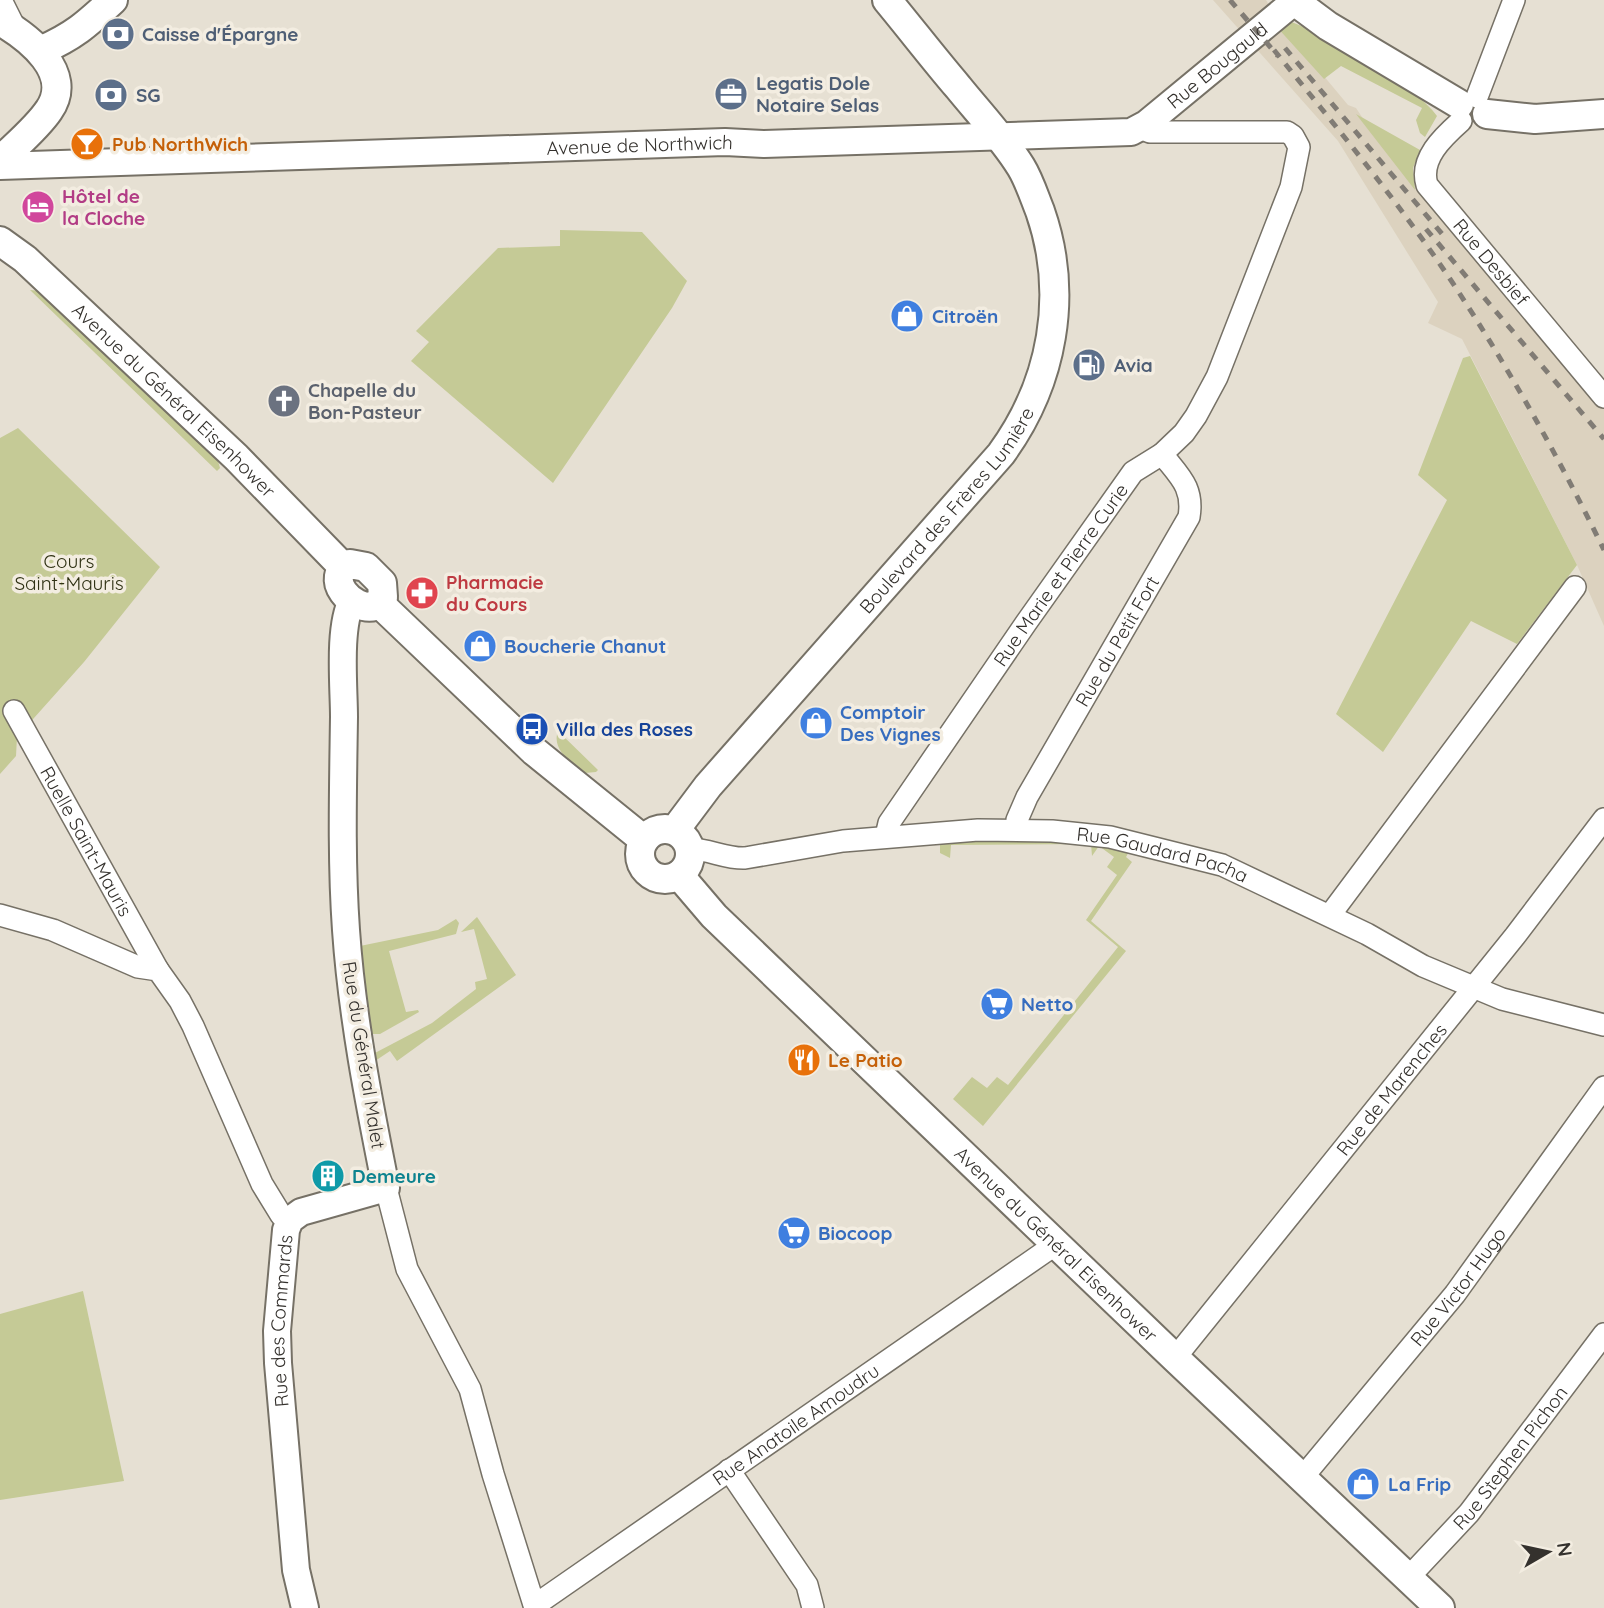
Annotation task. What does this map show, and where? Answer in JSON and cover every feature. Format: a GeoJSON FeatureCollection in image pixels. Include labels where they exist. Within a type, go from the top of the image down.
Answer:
{"type":"FeatureCollection","features":[{"type":"Feature","properties":{"kind":"main road"},"geometry":{"type":"LineString","coordinates":[[40,51],[81,29],[113,0]]}},
{"type":"Feature","properties":{"kind":"main road"},"geometry":{"type":"LineString","coordinates":[[1294,1],[1328,26],[1471,109],[1535,119],[1604,114]]}},
{"type":"Feature","properties":{"kind":"main road","name":"Boulevard des Frères Lumière"},"geometry":{"type":"LineString","coordinates":[[683,840],[681,822],[708,786],[1001,454],[1030,409],[1044,372],[1052,336],[1055,297],[1052,259],[1047,234],[1026,176],[999,136],[895,10]]}},
{"type":"Feature","properties":{"kind":"main road"},"geometry":{"type":"LineString","coordinates":[[0,164],[50,109],[54,96],[54,76],[40,51],[8,26]]}},
{"type":"Feature","properties":{"kind":"main road","name":"Avenue du Général Eisenhower"},"geometry":{"type":"LineString","coordinates":[[0,241],[25,259],[236,457],[343,567],[338,582],[341,590],[365,602],[534,751],[644,840]]}},
{"type":"Feature","properties":{"kind":"main road"},"geometry":{"type":"LineString","coordinates":[[662,828],[683,840],[689,863],[680,875],[663,879],[647,872],[640,856],[644,840],[649,834],[662,828]]}},
{"type":"Feature","properties":{"kind":"main road","name":"Avenue du Général Eisenhower"},"geometry":{"type":"LineString","coordinates":[[680,875],[714,916],[1440,1608]]}},
{"type":"Feature","properties":{"kind":"street"},"geometry":{"type":"LineString","coordinates":[[1,0],[8,26]]}},
{"type":"Feature","properties":{"kind":"street","name":"Rue Desbief"},"geometry":{"type":"LineString","coordinates":[[1514,0],[1482,89],[1471,109],[1429,159],[1424,174],[1427,185],[1604,397]]}},
{"type":"Feature","properties":{"kind":"street","name":"Rue Bougauld"},"geometry":{"type":"LineString","coordinates":[[1140,128],[1294,1]]}},
{"type":"Feature","properties":{"kind":"street","name":"Avenue de Northwich"},"geometry":{"type":"LineString","coordinates":[[0,164],[1118,133],[1140,128],[1150,132],[1281,131]]}},
{"type":"Feature","properties":{"kind":"street","name":"Rue Marie et Pierre Curie"},"geometry":{"type":"LineString","coordinates":[[886,836],[889,823],[1097,521],[1133,472],[1162,454],[1184,433],[1217,377],[1291,187],[1299,147],[1293,136],[1281,131]]}},
{"type":"Feature","properties":{"kind":"street","name":"Rue du Petit Fort"},"geometry":{"type":"LineString","coordinates":[[1017,830],[1017,820],[1027,797],[1189,517],[1192,502],[1190,492],[1162,454]]}},
{"type":"Feature","properties":{"kind":"street"},"geometry":{"type":"LineString","coordinates":[[1330,915],[1575,587]]}},
{"type":"Feature","properties":{"kind":"street","name":"Rue du Général Malet"},"geometry":{"type":"LineString","coordinates":[[365,602],[345,624],[344,665],[343,851],[346,929],[361,1056],[386,1188],[407,1269],[470,1389],[493,1474],[535,1606]]}},
{"type":"Feature","properties":{"kind":"street","name":"Ruelle Saint-Mauris"},"geometry":{"type":"LineString","coordinates":[[15,711],[158,970],[174,991],[193,1026],[262,1184],[281,1216],[290,1220]]}},
{"type":"Feature","properties":{"kind":"street","name":"Rue de Marenches"},"geometry":{"type":"LineString","coordinates":[[1175,1358],[1515,936],[1604,819]]}},
{"type":"Feature","properties":{"kind":"street","name":"Rue Gaudard Pacha"},"geometry":{"type":"LineString","coordinates":[[683,840],[702,849],[735,859],[745,859],[800,847],[886,836],[978,830],[1110,837],[1222,865],[1367,933],[1423,967],[1523,1005],[1604,1025]]}},
{"type":"Feature","properties":{"kind":"street"},"geometry":{"type":"LineString","coordinates":[[0,915],[53,930],[138,967],[158,970]]}},
{"type":"Feature","properties":{"kind":"street","name":"Rue Victor Hugo"},"geometry":{"type":"LineString","coordinates":[[1302,1478],[1455,1294],[1604,1087]]}},
{"type":"Feature","properties":{"kind":"street","name":"Rue des Commards"},"geometry":{"type":"LineString","coordinates":[[305,1608],[296,1570],[278,1363],[277,1331],[286,1230],[290,1220],[310,1209],[386,1188]]}},
{"type":"Feature","properties":{"kind":"street","name":"Rue Anatoile Amoudru"},"geometry":{"type":"LineString","coordinates":[[535,1606],[1056,1244]]}},
{"type":"Feature","properties":{"kind":"street","name":"Rue Stephen Pichon"},"geometry":{"type":"LineString","coordinates":[[1408,1578],[1469,1513],[1604,1334]]}},
{"type":"Feature","properties":{"kind":"street"},"geometry":{"type":"LineString","coordinates":[[729,1470],[807,1585],[813,1608]]}},
{"type":"Feature","properties":{"kind":"shaded area"},"geometry":{"type":"Polygon","coordinates":[[[1213,0],[1266,0],[1283,27],[1348,105],[1356,108],[1380,144],[1604,405],[1604,626],[1577,565],[1462,339],[1428,323],[1438,302],[1338,141],[1213,0]]]}},
{"type":"Feature","properties":{"kind":"green space"},"geometry":{"type":"Polygon","coordinates":[[[1289,21],[1395,80],[1427,104],[1437,116],[1425,137],[1420,133],[1416,120],[1422,108],[1341,66],[1324,79],[1275,25],[1289,21]]]}},
{"type":"Feature","properties":{"kind":"green space"},"geometry":{"type":"Polygon","coordinates":[[[1356,114],[1420,150],[1413,168],[1415,190],[1356,114]]]}},
{"type":"Feature","properties":{"kind":"green space"},"geometry":{"type":"Polygon","coordinates":[[[560,230],[642,232],[687,281],[672,308],[553,483],[411,361],[429,342],[416,331],[498,248],[560,246],[560,230]]]}},
{"type":"Feature","properties":{"kind":"green space"},"geometry":{"type":"Polygon","coordinates":[[[30,290],[46,295],[218,461],[220,468],[217,471],[30,290]]]}},
{"type":"Feature","properties":{"kind":"green space"},"geometry":{"type":"Polygon","coordinates":[[[1470,356],[1577,565],[1517,644],[1471,621],[1383,752],[1336,714],[1447,500],[1418,475],[1463,358],[1470,356]]]}},
{"type":"Feature","properties":{"kind":"green space","name":"Cours Saint-Mauris"},"geometry":{"type":"Polygon","coordinates":[[[18,428],[160,567],[84,662],[17,737],[16,756],[0,774],[0,438],[18,428]]]}},
{"type":"Feature","properties":{"kind":"green space"},"geometry":{"type":"Polygon","coordinates":[[[558,731],[598,770],[596,772],[585,773],[564,755],[557,744],[558,731]]]}},
{"type":"Feature","properties":{"kind":"green space"},"geometry":{"type":"Polygon","coordinates":[[[943,839],[1082,839],[1130,850],[1126,857],[1132,862],[1091,921],[1126,951],[983,1126],[953,1099],[972,1077],[987,1088],[997,1077],[1008,1085],[1118,947],[1086,920],[1117,875],[1107,867],[1114,857],[1099,846],[1092,856],[1091,844],[951,845],[950,858],[940,853],[943,839]]]}},
{"type":"Feature","properties":{"kind":"green space"},"geometry":{"type":"Polygon","coordinates":[[[477,917],[516,975],[397,1061],[390,1051],[375,1061],[373,1054],[432,1023],[476,989],[475,982],[487,979],[474,929],[461,932],[477,917]]]}},
{"type":"Feature","properties":{"kind":"green space"},"geometry":{"type":"Polygon","coordinates":[[[456,919],[459,923],[456,934],[389,951],[406,1012],[419,1012],[380,1034],[370,1034],[360,946],[438,930],[456,919]]]}},
{"type":"Feature","properties":{"kind":"green space"},"geometry":{"type":"Polygon","coordinates":[[[83,1291],[124,1481],[0,1500],[0,1314],[83,1291]]]}},
{"type":"Feature","properties":{"kind":"railway"},"geometry":{"type":"LineString","coordinates":[[1230,0],[1278,56]]}},
{"type":"Feature","properties":{"kind":"railway"},"geometry":{"type":"LineString","coordinates":[[1285,48],[1443,235]]}},
{"type":"Feature","properties":{"kind":"railway"},"geometry":{"type":"LineString","coordinates":[[1274,50],[1384,187],[1446,273],[1529,408],[1604,550]]}},
{"type":"Feature","properties":{"kind":"railway"},"geometry":{"type":"LineString","coordinates":[[1426,229],[1604,439]]}},
{"type":"Feature","properties":{"kind":"place","name":"Caisse d'Épargne"},"geometry":{"type":"Point","coordinates":[118,34]}},
{"type":"Feature","properties":{"kind":"place","name":"Legatis Dole Notaire Selas"},"geometry":{"type":"Point","coordinates":[731,94]}},
{"type":"Feature","properties":{"kind":"place","name":"SG"},"geometry":{"type":"Point","coordinates":[111,95]}},
{"type":"Feature","properties":{"kind":"place","name":"Pub NorthWich"},"geometry":{"type":"Point","coordinates":[87,144]}},
{"type":"Feature","properties":{"kind":"place","name":"Hôtel de la Cloche"},"geometry":{"type":"Point","coordinates":[38,207]}},
{"type":"Feature","properties":{"kind":"place","name":"Citroën"},"geometry":{"type":"Point","coordinates":[907,316]}},
{"type":"Feature","properties":{"kind":"place","name":"Avia"},"geometry":{"type":"Point","coordinates":[1089,365]}},
{"type":"Feature","properties":{"kind":"place","name":"Chapelle du Bon-Pasteur"},"geometry":{"type":"Point","coordinates":[284,401]}},
{"type":"Feature","properties":{"kind":"place","name":"Pharmacie du Cours"},"geometry":{"type":"Point","coordinates":[422,593]}},
{"type":"Feature","properties":{"kind":"place","name":"Boucherie Chanut"},"geometry":{"type":"Point","coordinates":[480,646]}},
{"type":"Feature","properties":{"kind":"place","name":"Comptoir Des Vignes"},"geometry":{"type":"Point","coordinates":[816,723]}},
{"type":"Feature","properties":{"kind":"place","name":"Villa des Roses"},"geometry":{"type":"Point","coordinates":[532,729]}},
{"type":"Feature","properties":{"kind":"place","name":"Netto"},"geometry":{"type":"Point","coordinates":[997,1004]}},
{"type":"Feature","properties":{"kind":"place","name":"Le Patio"},"geometry":{"type":"Point","coordinates":[804,1060]}},
{"type":"Feature","properties":{"kind":"place","name":"Demeure"},"geometry":{"type":"Point","coordinates":[328,1176]}},
{"type":"Feature","properties":{"kind":"place","name":"Biocoop"},"geometry":{"type":"Point","coordinates":[794,1233]}},
{"type":"Feature","properties":{"kind":"place","name":"La Frip"},"geometry":{"type":"Point","coordinates":[1363,1484]}}]}
